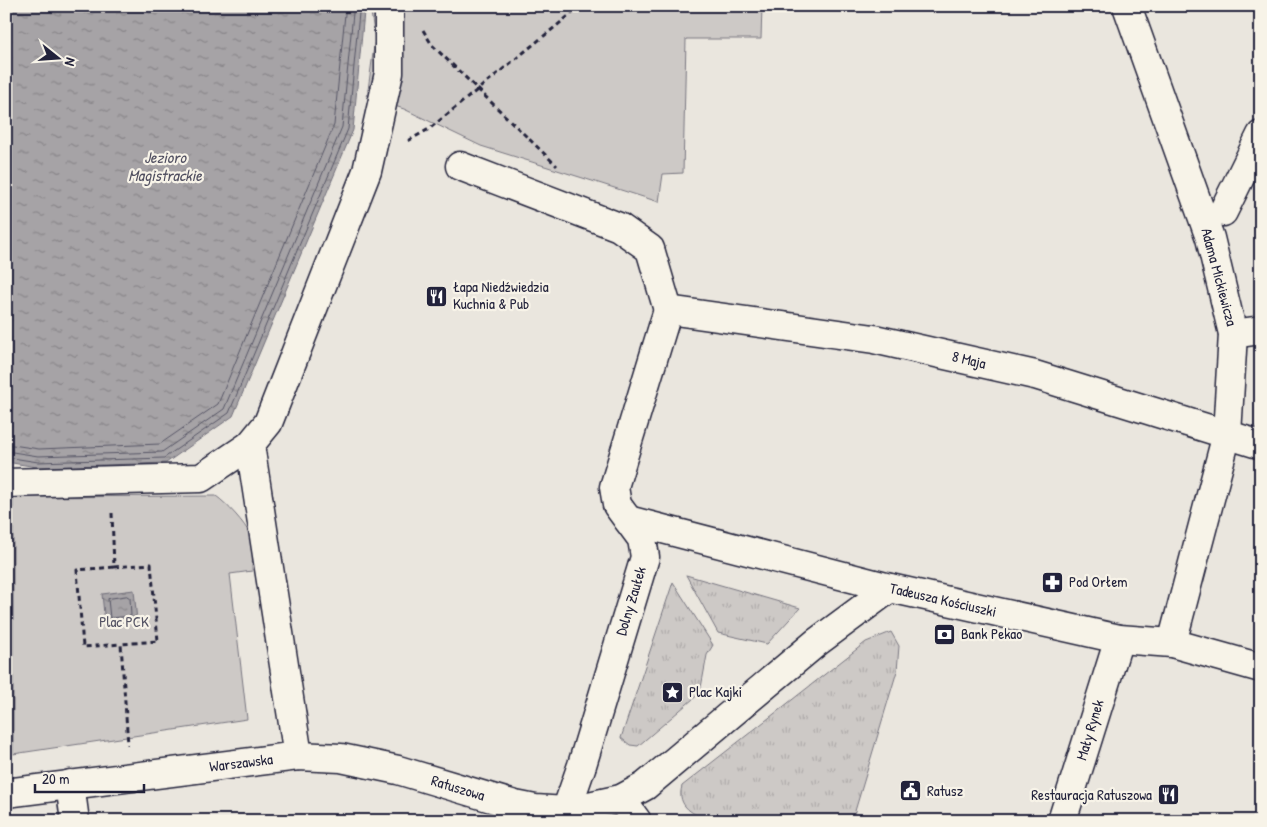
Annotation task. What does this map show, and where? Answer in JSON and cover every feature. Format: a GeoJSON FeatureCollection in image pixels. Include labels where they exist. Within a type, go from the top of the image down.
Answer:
{"type":"FeatureCollection","features":[{"type":"Feature","properties":{"kind":"street"},"geometry":{"type":"LineString","coordinates":[[6,483],[201,478],[250,445],[268,423],[367,171],[389,73],[389,6]]}},
{"type":"Feature","properties":{"kind":"street","name":"Adama Mickiewicza"},"geometry":{"type":"LineString","coordinates":[[1127,6],[1210,238],[1233,334],[1227,434],[1172,643]]}},
{"type":"Feature","properties":{"kind":"street"},"geometry":{"type":"LineString","coordinates":[[1223,212],[1261,135]]}},
{"type":"Feature","properties":{"kind":"street"},"geometry":{"type":"LineString","coordinates":[[460,166],[619,227],[650,249],[668,310]]}},
{"type":"Feature","properties":{"kind":"street","name":"8 Maja"},"geometry":{"type":"LineString","coordinates":[[668,310],[874,339],[1035,375],[1261,446]]}},
{"type":"Feature","properties":{"kind":"street","name":"Dolny Zaułek"},"geometry":{"type":"LineString","coordinates":[[566,811],[582,766],[645,557],[642,539],[617,505],[614,487],[668,310]]}},
{"type":"Feature","properties":{"kind":"street"},"geometry":{"type":"LineString","coordinates":[[1233,334],[1261,330]]}},
{"type":"Feature","properties":{"kind":"street"},"geometry":{"type":"LineString","coordinates":[[250,445],[298,756]]}},
{"type":"Feature","properties":{"kind":"street","name":"Tadeusza Kościuszki"},"geometry":{"type":"LineString","coordinates":[[628,520],[890,588],[1119,639],[1172,643],[1261,668]]}},
{"type":"Feature","properties":{"kind":"street","name":"Ratuszowa"},"geometry":{"type":"LineString","coordinates":[[298,756],[350,760],[398,770],[515,805],[535,809],[566,811],[621,799],[645,786],[817,642],[890,588]]}},
{"type":"Feature","properties":{"kind":"street","name":"Mały Rynek"},"geometry":{"type":"LineString","coordinates":[[1062,821],[1119,639]]}},
{"type":"Feature","properties":{"kind":"street","name":"Warszawska"},"geometry":{"type":"LineString","coordinates":[[6,793],[298,756]]}},
{"type":"Feature","properties":{"kind":"street"},"geometry":{"type":"LineString","coordinates":[[70,784],[75,821]]}},
{"type":"Feature","properties":{"kind":"street"},"geometry":{"type":"LineString","coordinates":[[621,799],[637,821]]}},
{"type":"Feature","properties":{"kind":"path"},"geometry":{"type":"LineString","coordinates":[[407,142],[430,129],[581,6]]}},
{"type":"Feature","properties":{"kind":"path"},"geometry":{"type":"LineString","coordinates":[[422,29],[432,45],[562,172]]}},
{"type":"Feature","properties":{"kind":"path"},"geometry":{"type":"LineString","coordinates":[[111,480],[114,567]]}},
{"type":"Feature","properties":{"kind":"path"},"geometry":{"type":"LineString","coordinates":[[151,564],[158,641],[83,647],[77,570],[114,567],[151,564]]}},
{"type":"Feature","properties":{"kind":"path"},"geometry":{"type":"LineString","coordinates":[[121,644],[128,746]]}},
{"type":"Feature","properties":{"kind":"green space"},"geometry":{"type":"Polygon","coordinates":[[[370,6],[762,6],[761,39],[686,39],[683,173],[663,174],[659,202],[481,146],[404,109],[367,97],[375,39],[370,6]]]}},
{"type":"Feature","properties":{"kind":"green space","name":"Plac PCK"},"geometry":{"type":"Polygon","coordinates":[[[216,496],[244,525],[250,535],[252,544],[252,571],[230,574],[247,719],[13,754],[13,497],[216,496]]]}},
{"type":"Feature","properties":{"kind":"green space"},"geometry":{"type":"Polygon","coordinates":[[[686,575],[800,608],[767,644],[718,633],[686,575]]]}},
{"type":"Feature","properties":{"kind":"green space"},"geometry":{"type":"Polygon","coordinates":[[[673,582],[713,645],[707,655],[700,693],[638,746],[630,745],[621,738],[673,582]]]}},
{"type":"Feature","properties":{"kind":"green space"},"geometry":{"type":"Polygon","coordinates":[[[891,632],[899,646],[897,671],[852,821],[711,821],[698,816],[684,805],[681,793],[682,786],[866,642],[891,632]]]}},
{"type":"Feature","properties":{"kind":"water","name":"Jezioro Magistrackie"},"geometry":{"type":"Polygon","coordinates":[[[6,6],[363,6],[353,130],[233,416],[166,463],[37,467],[6,462],[6,6]]]}},
{"type":"Feature","properties":{"kind":"water"},"geometry":{"type":"Polygon","coordinates":[[[134,590],[137,621],[105,624],[102,594],[134,590]]]}},
{"type":"Feature","properties":{"kind":"place","name":"Łapa Niedźwiedzia Kuchnia & Pub"},"geometry":{"type":"Point","coordinates":[437,296]}},
{"type":"Feature","properties":{"kind":"place","name":"Pod Orłem"},"geometry":{"type":"Point","coordinates":[1053,582]}},
{"type":"Feature","properties":{"kind":"place","name":"Bank Pekao"},"geometry":{"type":"Point","coordinates":[945,634]}},
{"type":"Feature","properties":{"kind":"place","name":"Plac Kajki"},"geometry":{"type":"Point","coordinates":[673,692]}},
{"type":"Feature","properties":{"kind":"place","name":"Ratusz"},"geometry":{"type":"Point","coordinates":[911,791]}},
{"type":"Feature","properties":{"kind":"place","name":"Restauracja Ratuszowa"},"geometry":{"type":"Point","coordinates":[1168,795]}}]}
